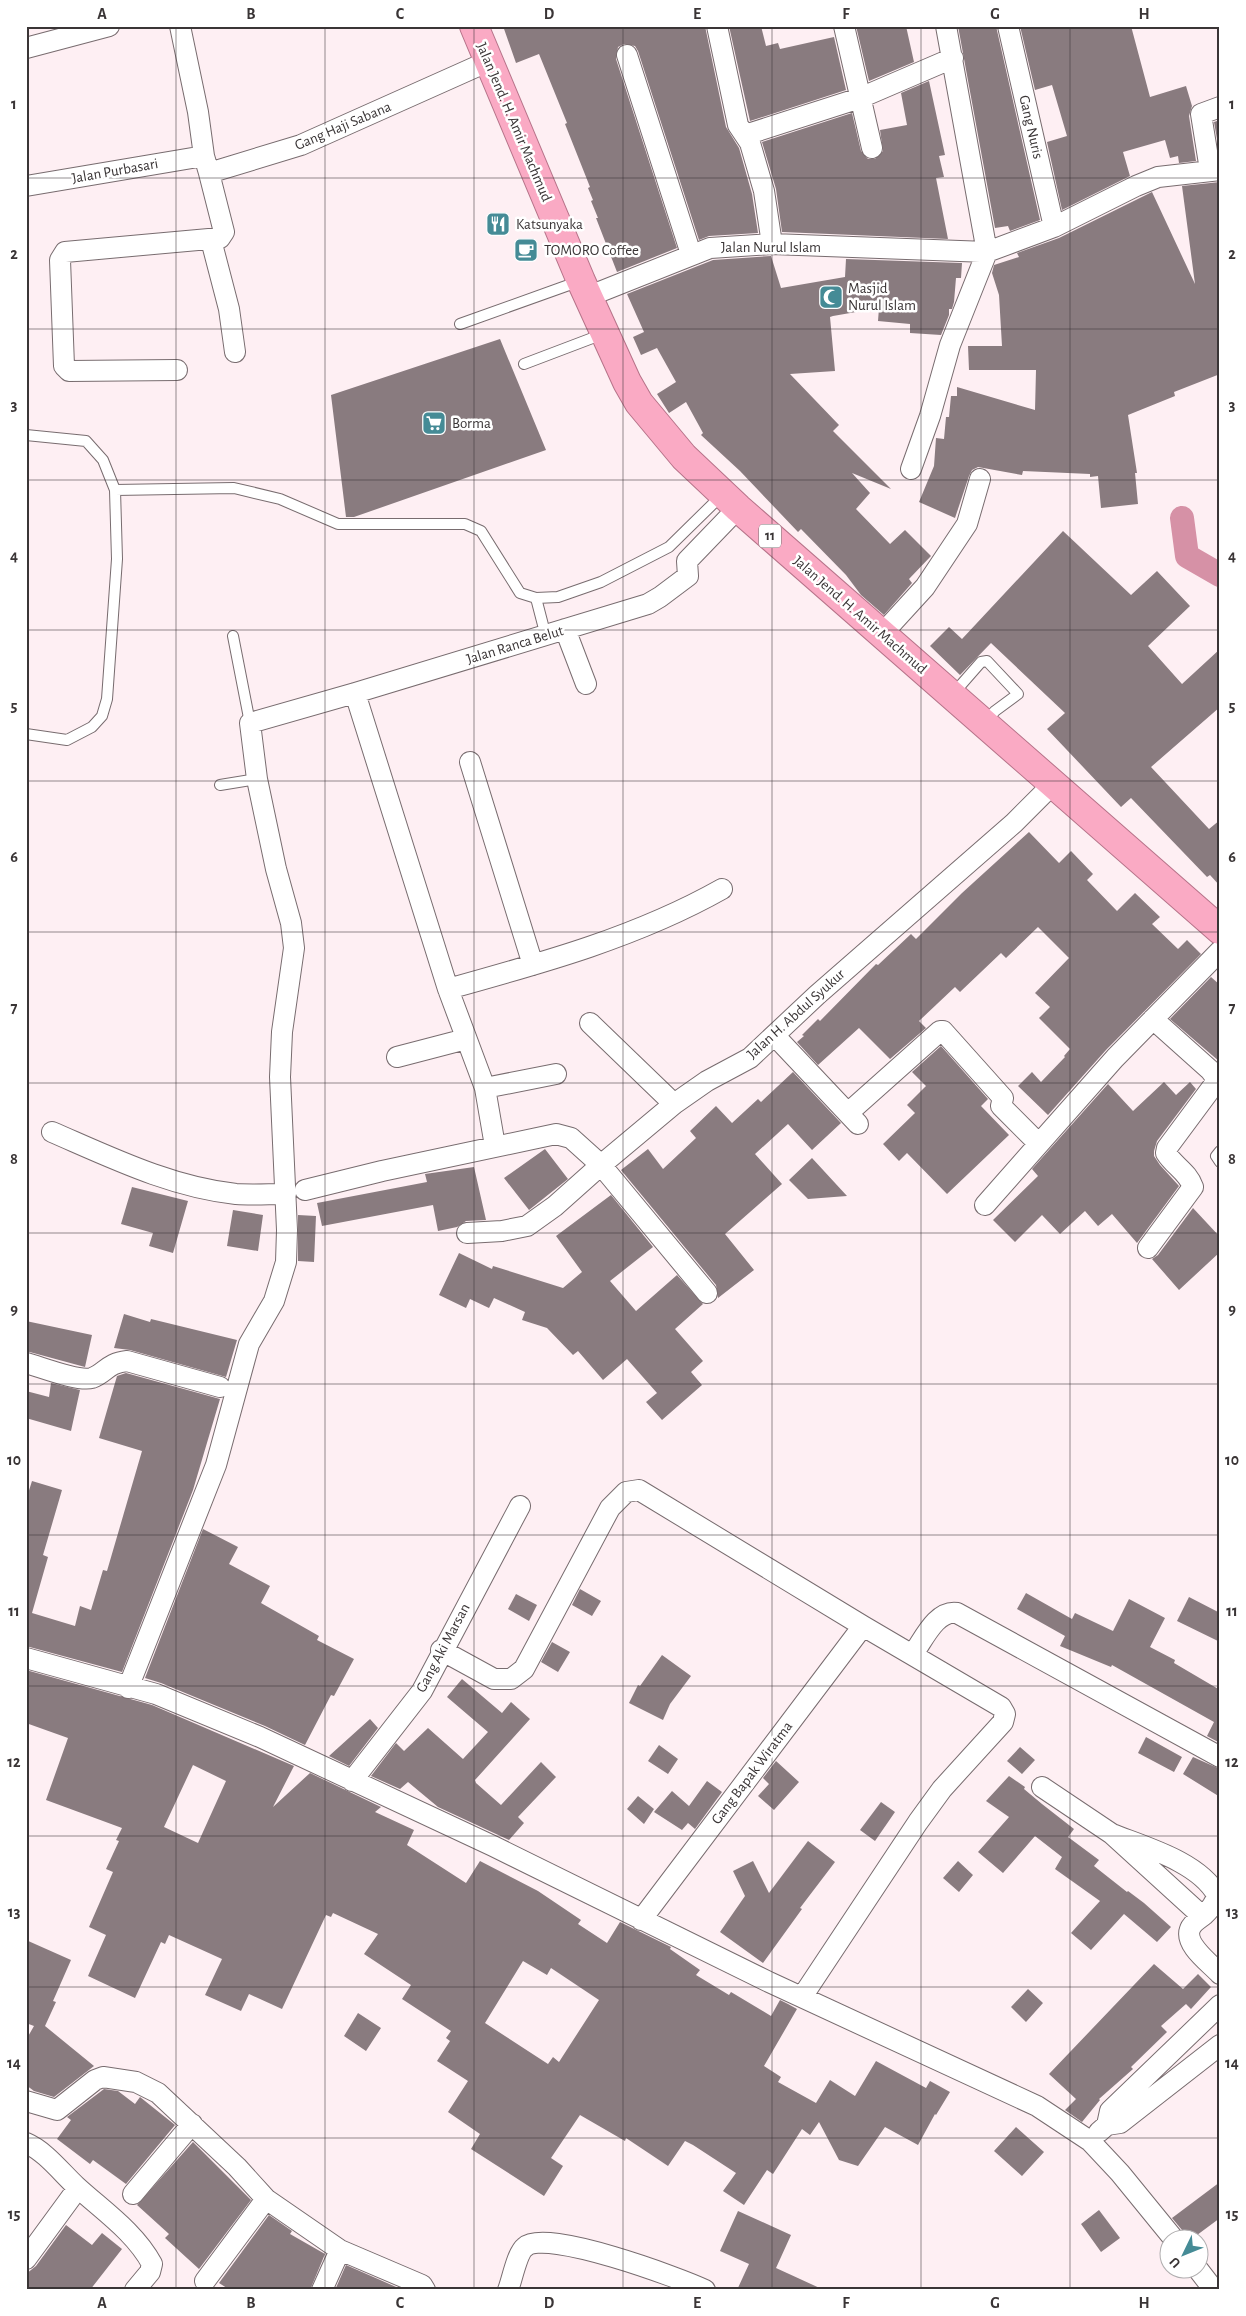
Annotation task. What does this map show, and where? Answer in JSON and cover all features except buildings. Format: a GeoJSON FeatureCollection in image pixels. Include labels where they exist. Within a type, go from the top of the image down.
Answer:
{"type":"FeatureCollection","features":[{"type":"Feature","properties":{"kind":"highway","name":"Jalan Jend. H. Amir Machmud"},"geometry":{"type":"LineString","coordinates":[[474,26],[603,334],[639,403],[684,457],[731,502],[1220,930]]}},
{"type":"Feature","properties":{"kind":"street"},"geometry":{"type":"LineString","coordinates":[[26,48],[109,26]]}},
{"type":"Feature","properties":{"kind":"street"},"geometry":{"type":"LineString","coordinates":[[177,370],[69,371],[64,366],[60,260],[65,252],[211,240],[222,237],[224,232],[206,164],[198,112],[180,26]]}},
{"type":"Feature","properties":{"kind":"street"},"geometry":{"type":"LineString","coordinates":[[717,26],[738,125],[750,143],[764,191],[772,244]]}},
{"type":"Feature","properties":{"kind":"street"},"geometry":{"type":"LineString","coordinates":[[844,26],[872,148]]}},
{"type":"Feature","properties":{"kind":"street"},"geometry":{"type":"LineString","coordinates":[[911,469],[930,416],[975,253],[952,58],[946,26]]}},
{"type":"Feature","properties":{"kind":"street","name":"Gang Nuris"},"geometry":{"type":"LineString","coordinates":[[1008,26],[1054,227]]}},
{"type":"Feature","properties":{"kind":"street"},"geometry":{"type":"LineString","coordinates":[[627,55],[691,254]]}},
{"type":"Feature","properties":{"kind":"street"},"geometry":{"type":"LineString","coordinates":[[745,135],[860,98],[952,58]]}},
{"type":"Feature","properties":{"kind":"street","name":"Gang Haji Sabana"},"geometry":{"type":"LineString","coordinates":[[206,164],[302,145],[489,61]]}},
{"type":"Feature","properties":{"kind":"street"},"geometry":{"type":"LineString","coordinates":[[975,253],[1054,227],[1158,177],[1215,170],[1201,114],[1220,107]]}},
{"type":"Feature","properties":{"kind":"street","name":"Jalan Purbasari"},"geometry":{"type":"LineString","coordinates":[[26,186],[206,164]]}},
{"type":"Feature","properties":{"kind":"street"},"geometry":{"type":"LineString","coordinates":[[211,240],[229,309],[235,352]]}},
{"type":"Feature","properties":{"kind":"street","name":"Jalan Nurul Islam"},"geometry":{"type":"LineString","coordinates":[[584,289],[710,248],[772,244],[975,253]]}},
{"type":"Feature","properties":{"kind":"street"},"geometry":{"type":"LineString","coordinates":[[882,634],[925,587],[962,532],[967,524],[980,479]]}},
{"type":"Feature","properties":{"kind":"street","name":"Jalan Ranca Belut"},"geometry":{"type":"LineString","coordinates":[[250,723],[356,693],[648,604],[688,576],[687,561],[731,502]]}},
{"type":"Feature","properties":{"kind":"street"},"geometry":{"type":"LineString","coordinates":[[565,629],[586,684]]}},
{"type":"Feature","properties":{"kind":"street"},"geometry":{"type":"LineString","coordinates":[[356,693],[448,990],[485,1088],[495,1146]]}},
{"type":"Feature","properties":{"kind":"street"},"geometry":{"type":"LineString","coordinates":[[128,1688],[216,1465],[249,1344],[274,1301],[286,1262],[295,1192],[280,1077],[282,1032],[294,948],[291,923],[276,869],[257,779],[250,723]]}},
{"type":"Feature","properties":{"kind":"street"},"geometry":{"type":"LineString","coordinates":[[470,762],[534,965]]}},
{"type":"Feature","properties":{"kind":"street","name":"Jalan H. Abdul Syukur"},"geometry":{"type":"LineString","coordinates":[[467,1233],[502,1231],[527,1226],[556,1206],[601,1165],[674,1104],[707,1081],[750,1058],[776,1036],[817,995],[1014,823],[1053,784]]}},
{"type":"Feature","properties":{"kind":"street"},"geometry":{"type":"LineString","coordinates":[[448,990],[534,965],[637,931],[684,911],[722,889]]}},
{"type":"Feature","properties":{"kind":"street"},"geometry":{"type":"LineString","coordinates":[[985,1205],[1016,1172],[1038,1143],[1152,1019],[1220,951]]}},
{"type":"Feature","properties":{"kind":"street"},"geometry":{"type":"LineString","coordinates":[[1148,1248],[1193,1187],[1190,1178],[1169,1158],[1166,1153],[1167,1148],[1216,1082],[1216,1078],[1210,1070],[1152,1019]]}},
{"type":"Feature","properties":{"kind":"street"},"geometry":{"type":"LineString","coordinates":[[590,1023],[674,1104]]}},
{"type":"Feature","properties":{"kind":"street"},"geometry":{"type":"LineString","coordinates":[[776,1036],[853,1119],[940,1031],[943,1031],[1003,1098],[1001,1106],[1038,1143]]}},
{"type":"Feature","properties":{"kind":"street"},"geometry":{"type":"LineString","coordinates":[[397,1057],[466,1039]]}},
{"type":"Feature","properties":{"kind":"street"},"geometry":{"type":"LineString","coordinates":[[485,1088],[556,1074]]}},
{"type":"Feature","properties":{"kind":"street"},"geometry":{"type":"LineString","coordinates":[[52,1132],[119,1162],[183,1183],[236,1194],[295,1192],[495,1146],[556,1134],[571,1138],[601,1165],[707,1293]]}},
{"type":"Feature","properties":{"kind":"street"},"geometry":{"type":"LineString","coordinates":[[26,1363],[82,1378],[92,1378],[115,1363],[127,1361],[220,1387]]}},
{"type":"Feature","properties":{"kind":"street"},"geometry":{"type":"LineString","coordinates":[[441,1650],[494,1679],[511,1679],[524,1669],[610,1508],[626,1492],[639,1490],[863,1626],[1001,1706],[1005,1714],[1004,1722],[942,1789],[802,1997]]}},
{"type":"Feature","properties":{"kind":"street","name":"Gang Aki Marsan"},"geometry":{"type":"LineString","coordinates":[[352,1781],[422,1691],[441,1650],[520,1506]]}},
{"type":"Feature","properties":{"kind":"street"},"geometry":{"type":"LineString","coordinates":[[913,1654],[941,1616],[948,1612],[957,1613],[1220,1757]]}},
{"type":"Feature","properties":{"kind":"street","name":"Gang Bapak Wiratma"},"geometry":{"type":"LineString","coordinates":[[641,1920],[863,1626]]}},
{"type":"Feature","properties":{"kind":"street"},"geometry":{"type":"LineString","coordinates":[[26,1658],[128,1688],[156,1694],[195,1710],[493,1846],[641,1920],[802,1997],[1037,2106],[1090,2141],[1120,2173],[1165,2228]]}},
{"type":"Feature","properties":{"kind":"street"},"geometry":{"type":"LineString","coordinates":[[1042,1787],[1112,1834],[1202,1916]]}},
{"type":"Feature","properties":{"kind":"street"},"geometry":{"type":"LineString","coordinates":[[1112,1834],[1166,1855],[1190,1868],[1208,1882],[1217,1895],[1215,1903],[1191,1926],[1189,1932],[1191,1942],[1220,1974]]}},
{"type":"Feature","properties":{"kind":"street"},"geometry":{"type":"LineString","coordinates":[[1107,2125],[1110,2111],[1220,2005]]}},
{"type":"Feature","properties":{"kind":"street"},"geometry":{"type":"LineString","coordinates":[[1090,2141],[1107,2125],[1120,2123],[1220,2045]]}},
{"type":"Feature","properties":{"kind":"street"},"geometry":{"type":"LineString","coordinates":[[26,2101],[53,2110],[60,2109],[95,2080],[103,2077],[136,2082],[158,2093],[266,2198],[340,2250],[422,2285],[425,2290]]}},
{"type":"Feature","properties":{"kind":"street"},"geometry":{"type":"LineString","coordinates":[[133,2194],[192,2124]]}},
{"type":"Feature","properties":{"kind":"street"},"geometry":{"type":"LineString","coordinates":[[26,2142],[120,2226],[146,2253],[152,2264],[150,2272],[135,2290]]}},
{"type":"Feature","properties":{"kind":"street"},"geometry":{"type":"LineString","coordinates":[[26,2259],[78,2188]]}},
{"type":"Feature","properties":{"kind":"street"},"geometry":{"type":"LineString","coordinates":[[205,2281],[266,2198]]}},
{"type":"Feature","properties":{"kind":"street"},"geometry":{"type":"LineString","coordinates":[[508,2290],[521,2253],[525,2246],[534,2243],[572,2246],[637,2264],[705,2290]]}},
{"type":"Feature","properties":{"kind":"street"},"geometry":{"type":"LineString","coordinates":[[322,2290],[340,2250]]}},
{"type":"Feature","properties":{"kind":"street"},"geometry":{"type":"LineString","coordinates":[[1205,2278],[1214,2290]]}},
{"type":"Feature","properties":{"kind":"lane"},"geometry":{"type":"LineString","coordinates":[[460,324],[584,289]]}},
{"type":"Feature","properties":{"kind":"lane"},"geometry":{"type":"LineString","coordinates":[[524,364],[603,334]]}},
{"type":"Feature","properties":{"kind":"lane"},"geometry":{"type":"LineString","coordinates":[[26,435],[86,441],[103,460],[115,490],[116,559],[107,699],[102,716],[92,727],[67,740],[26,734]]}},
{"type":"Feature","properties":{"kind":"lane"},"geometry":{"type":"LineString","coordinates":[[115,490],[234,488],[280,499],[338,524],[465,524],[481,531],[520,594],[536,598],[558,598],[601,582],[669,547],[731,502]]}},
{"type":"Feature","properties":{"kind":"lane"},"geometry":{"type":"LineString","coordinates":[[536,598],[543,625]]}},
{"type":"Feature","properties":{"kind":"lane"},"geometry":{"type":"LineString","coordinates":[[233,636],[250,723]]}},
{"type":"Feature","properties":{"kind":"lane"},"geometry":{"type":"LineString","coordinates":[[952,695],[981,662],[987,661],[1018,694],[995,711],[984,724]]}},
{"type":"Feature","properties":{"kind":"lane"},"geometry":{"type":"LineString","coordinates":[[220,785],[257,779]]}},
{"type":"Feature","properties":{"kind":"lane"},"geometry":{"type":"LineString","coordinates":[[1220,1151],[1216,1156],[1220,1162]]}},
{"type":"Feature","properties":{"kind":"waterway"},"geometry":{"type":"LineString","coordinates":[[1182,518],[1187,556],[1220,575]]}},
{"type":"Feature","properties":{"kind":"place","name":"Katsunyaka"},"geometry":{"type":"Point","coordinates":[498,224]}},
{"type":"Feature","properties":{"kind":"place","name":"TOMORO Coffee"},"geometry":{"type":"Point","coordinates":[526,250]}},
{"type":"Feature","properties":{"kind":"place","name":"Masjid Nurul Islam"},"geometry":{"type":"Point","coordinates":[831,297]}},
{"type":"Feature","properties":{"kind":"place","name":"Borma"},"geometry":{"type":"Point","coordinates":[434,423]}}]}
